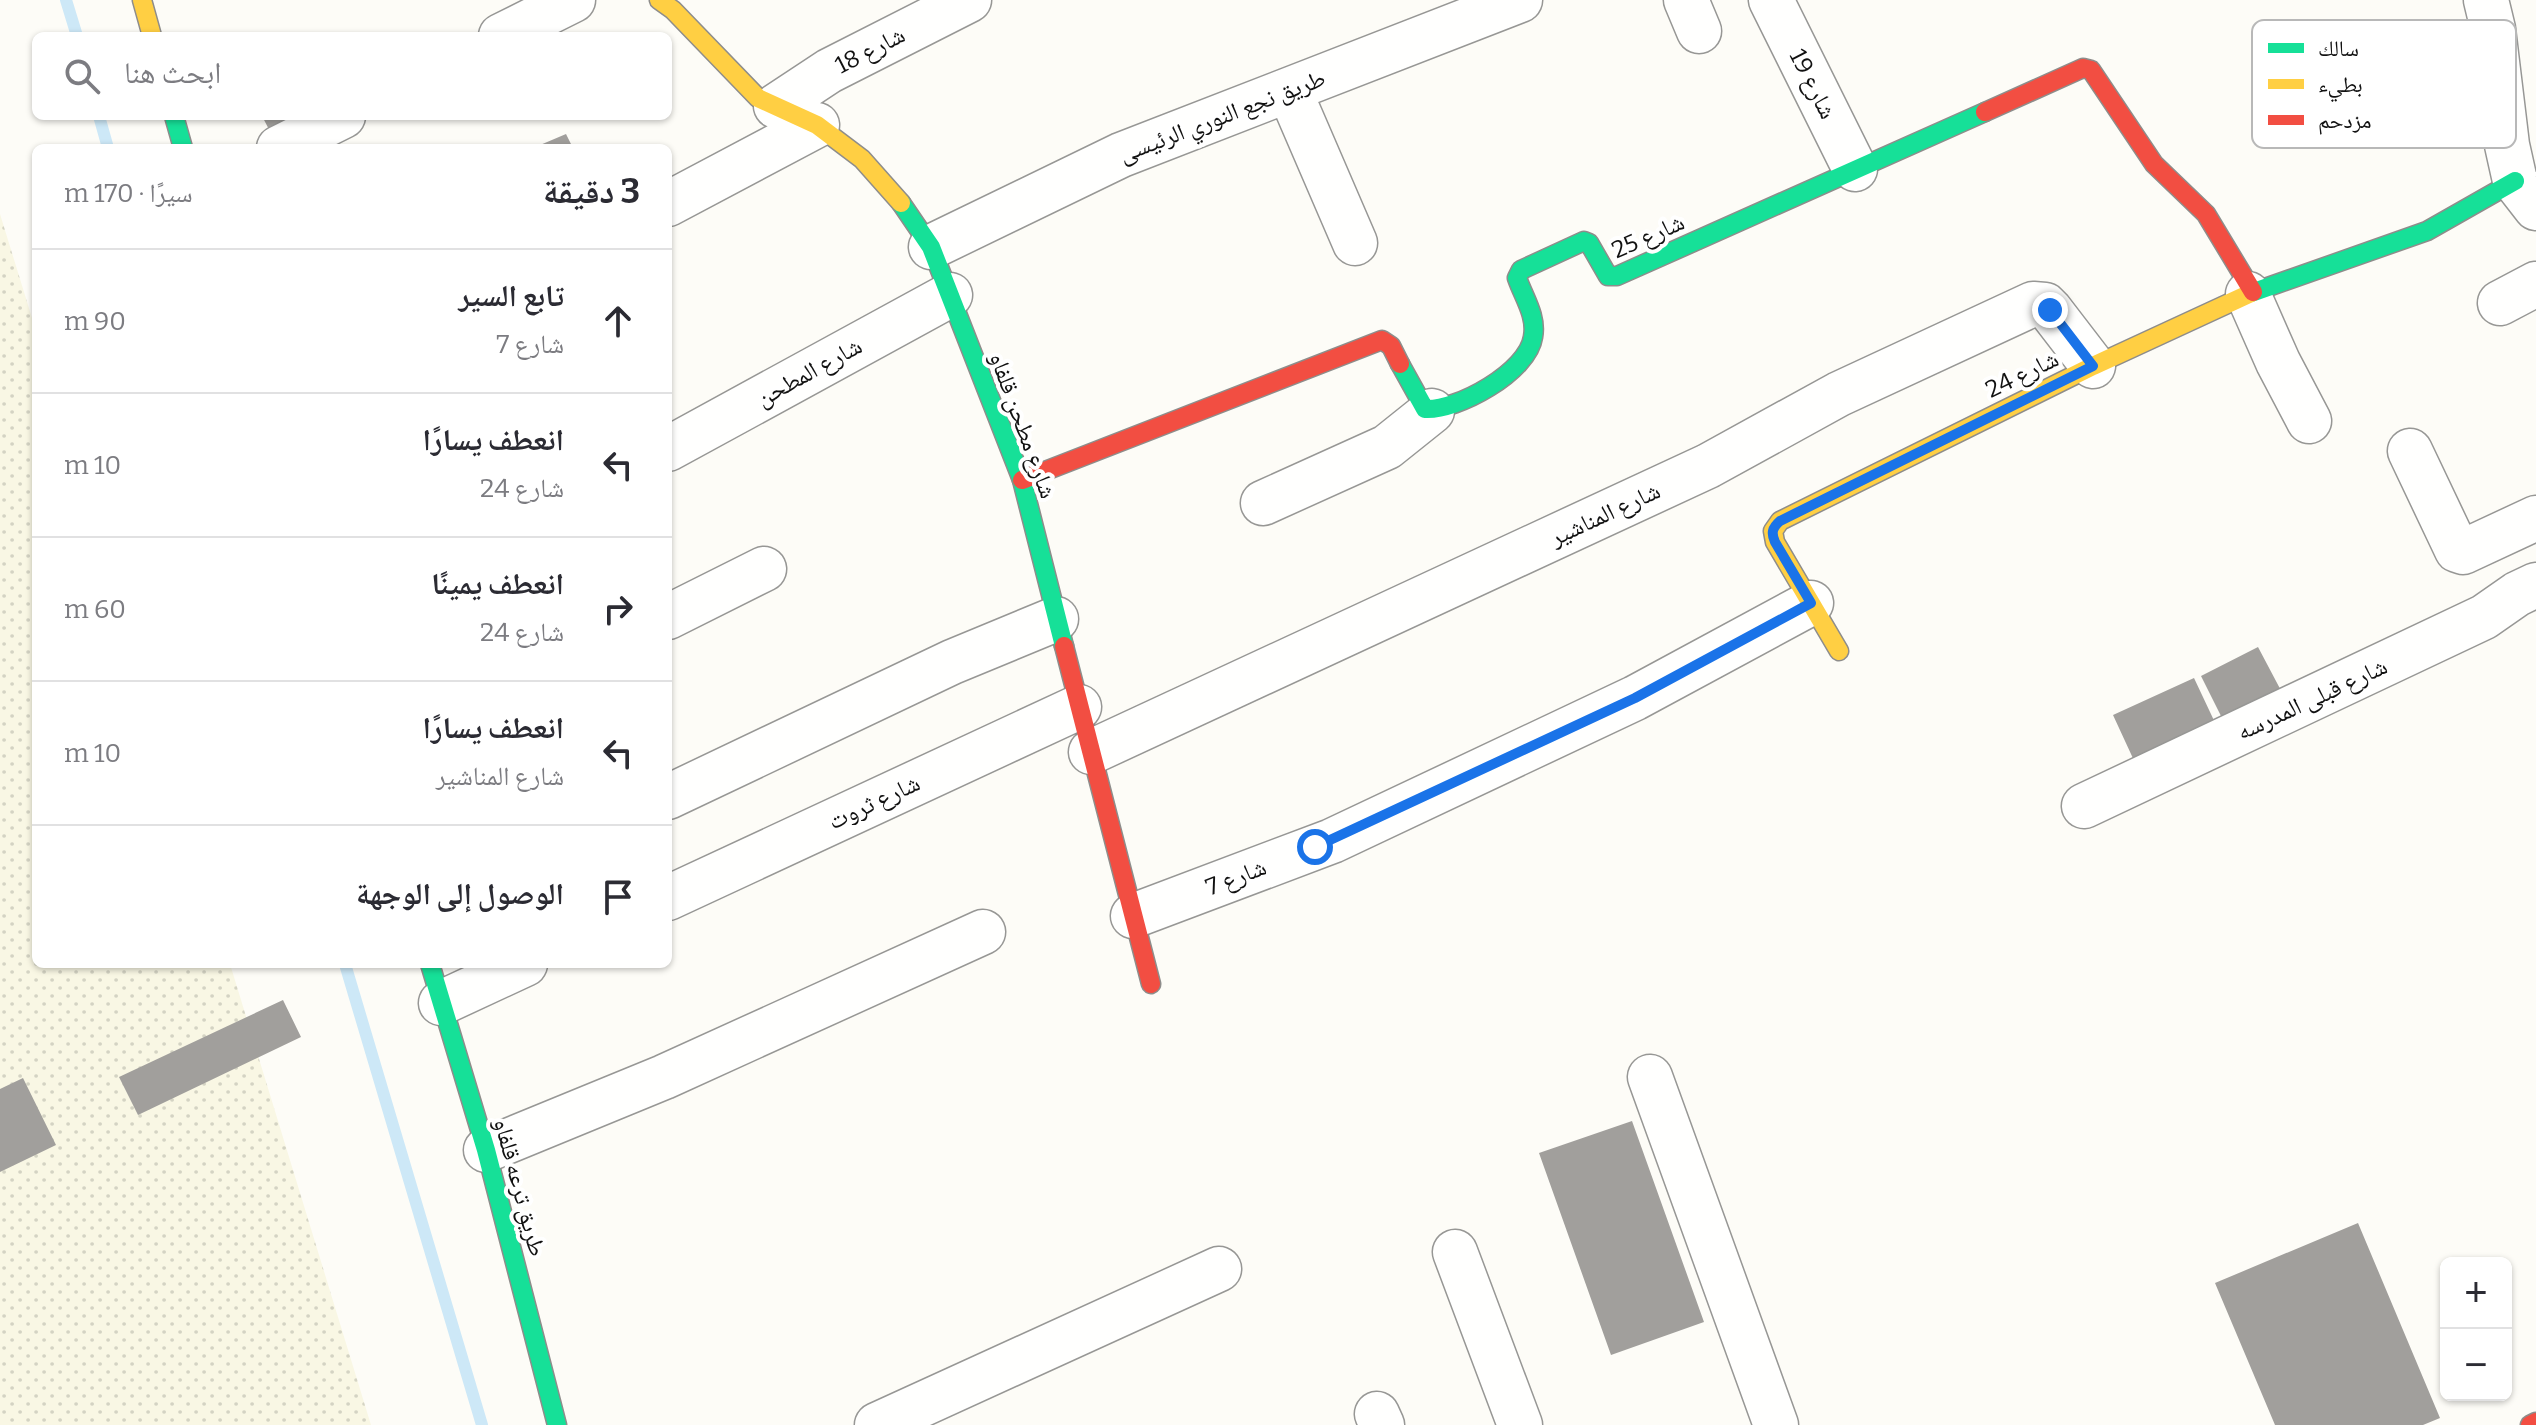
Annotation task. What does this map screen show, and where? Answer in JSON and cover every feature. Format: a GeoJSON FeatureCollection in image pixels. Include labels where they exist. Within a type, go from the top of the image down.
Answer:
{"type":"FeatureCollection","features":[{"type":"Feature","properties":{"kind":"street"},"geometry":{"type":"LineString","coordinates":[[142,0],[151,32]]}},
{"type":"Feature","properties":{"kind":"street"},"geometry":{"type":"LineString","coordinates":[[509,32],[573,0]]}},
{"type":"Feature","properties":{"kind":"street","name":"شارع 18"},"geometry":{"type":"LineString","coordinates":[[776,106],[829,71],[969,0]]}},
{"type":"Feature","properties":{"kind":"street","name":"طريق نجع النوري الرئيسى"},"geometry":{"type":"LineString","coordinates":[[931,247],[1121,155],[1520,0]]}},
{"type":"Feature","properties":{"kind":"street","name":"شارع 19"},"geometry":{"type":"LineString","coordinates":[[1771,0],[1855,169]]}},
{"type":"Feature","properties":{"kind":"street"},"geometry":{"type":"LineString","coordinates":[[2486,0],[2491,20]]}},
{"type":"Feature","properties":{"kind":"street","name":"شارع مطحن قلفاو"},"geometry":{"type":"LineString","coordinates":[[675,3],[743,85],[758,98],[817,125],[862,159],[900,201],[931,247],[1022,480],[1151,984]]}},
{"type":"Feature","properties":{"kind":"street","name":"شارع 25"},"geometry":{"type":"LineString","coordinates":[[1432,411],[1510,375],[1526,360],[1534,339],[1533,317],[1517,278],[1521,270],[1584,241],[1589,243],[1605,273],[1612,278],[2076,70],[2091,70],[2154,164],[2206,214],[2250,293]]}},
{"type":"Feature","properties":{"kind":"street"},"geometry":{"type":"LineString","coordinates":[[1289,90],[1355,243]]}},
{"type":"Feature","properties":{"kind":"street"},"geometry":{"type":"LineString","coordinates":[[175,120],[182,144]]}},
{"type":"Feature","properties":{"kind":"street"},"geometry":{"type":"LineString","coordinates":[[287,144],[335,120]]}},
{"type":"Feature","properties":{"kind":"street"},"geometry":{"type":"LineString","coordinates":[[672,202],[817,125]]}},
{"type":"Feature","properties":{"kind":"street"},"geometry":{"type":"LineString","coordinates":[[2508,148],[2526,195]]}},
{"type":"Feature","properties":{"kind":"street","name":"شارع 24"},"geometry":{"type":"LineString","coordinates":[[1839,651],[1772,535],[1780,521],[2093,366],[2250,293],[2526,195]]}},
{"type":"Feature","properties":{"kind":"street"},"geometry":{"type":"LineString","coordinates":[[2250,293],[2278,362],[2309,421]]}},
{"type":"Feature","properties":{"kind":"street","name":"شارع المطحن"},"geometry":{"type":"LineString","coordinates":[[672,447],[950,295]]}},
{"type":"Feature","properties":{"kind":"street","name":"شارع المناشير"},"geometry":{"type":"LineString","coordinates":[[1091,752],[1708,466],[1839,394],[2033,304],[2039,303],[2050,310],[2093,366]]}},
{"type":"Feature","properties":{"kind":"street"},"geometry":{"type":"LineString","coordinates":[[1022,480],[1382,340],[1391,346],[1421,404],[1432,411]]}},
{"type":"Feature","properties":{"kind":"street"},"geometry":{"type":"LineString","coordinates":[[1263,503],[1387,447],[1432,411]]}},
{"type":"Feature","properties":{"kind":"street"},"geometry":{"type":"LineString","coordinates":[[2410,451],[2457,550],[2463,552],[2536,518]]}},
{"type":"Feature","properties":{"kind":"street"},"geometry":{"type":"LineString","coordinates":[[672,615],[764,569]]}},
{"type":"Feature","properties":{"kind":"street","name":"شارع قبلى المدرسه"},"geometry":{"type":"LineString","coordinates":[[2084,806],[2484,617],[2536,585]]}},
{"type":"Feature","properties":{"kind":"street","name":"شارع 7"},"geometry":{"type":"LineString","coordinates":[[1133,916],[1332,841],[1635,698],[1811,603]]}},
{"type":"Feature","properties":{"kind":"street"},"geometry":{"type":"LineString","coordinates":[[672,795],[952,662],[1056,619]]}},
{"type":"Feature","properties":{"kind":"street","name":"شارع ثروت"},"geometry":{"type":"LineString","coordinates":[[672,896],[1079,707]]}},
{"type":"Feature","properties":{"kind":"street"},"geometry":{"type":"LineString","coordinates":[[486,1150],[664,1077],[983,932]]}},
{"type":"Feature","properties":{"kind":"street"},"geometry":{"type":"LineString","coordinates":[[436,983],[506,968]]}},
{"type":"Feature","properties":{"kind":"street","name":"طريق ترعه قلفاو"},"geometry":{"type":"LineString","coordinates":[[436,983],[486,1150],[557,1425]]}},
{"type":"Feature","properties":{"kind":"street"},"geometry":{"type":"LineString","coordinates":[[1650,1077],[1776,1425]]}},
{"type":"Feature","properties":{"kind":"street"},"geometry":{"type":"LineString","coordinates":[[1455,1252],[1520,1425]]}},
{"type":"Feature","properties":{"kind":"street"},"geometry":{"type":"LineString","coordinates":[[877,1425],[1219,1269]]}},
{"type":"Feature","properties":{"kind":"street"},"geometry":{"type":"LineString","coordinates":[[2530,1425],[2536,1422]]}},
{"type":"Feature","properties":{"kind":"shaded area"},"geometry":{"type":"Polygon","coordinates":[[[0,214],[32,318],[32,968],[231,968],[371,1425],[0,1425],[0,214]]]}},
{"type":"Feature","properties":{"kind":"building"},"geometry":{"type":"Polygon","coordinates":[[[264,120],[320,120],[276,143],[264,120]]]}},
{"type":"Feature","properties":{"kind":"building"},"geometry":{"type":"Polygon","coordinates":[[[566,134],[571,144],[542,144],[566,134]]]}},
{"type":"Feature","properties":{"kind":"building"},"geometry":{"type":"Polygon","coordinates":[[[2258,647],[2286,700],[2228,730],[2201,676],[2258,647]]]}},
{"type":"Feature","properties":{"kind":"building"},"geometry":{"type":"Polygon","coordinates":[[[2194,678],[2218,729],[2137,767],[2113,715],[2194,678]]]}},
{"type":"Feature","properties":{"kind":"building"},"geometry":{"type":"Polygon","coordinates":[[[283,1000],[301,1037],[138,1115],[119,1077],[283,1000]]]}},
{"type":"Feature","properties":{"kind":"building"},"geometry":{"type":"Polygon","coordinates":[[[23,1078],[56,1145],[0,1172],[0,1089],[23,1078]]]}},
{"type":"Feature","properties":{"kind":"building"},"geometry":{"type":"Polygon","coordinates":[[[1632,1121],[1704,1322],[1611,1355],[1539,1153],[1632,1121]]]}},
{"type":"Feature","properties":{"kind":"building"},"geometry":{"type":"Polygon","coordinates":[[[2358,1223],[2440,1418],[2423,1425],[2275,1425],[2215,1283],[2358,1223]]]}},
{"type":"Feature","properties":{"kind":"waterway"},"geometry":{"type":"LineString","coordinates":[[66,0],[76,32]]}},
{"type":"Feature","properties":{"kind":"waterway"},"geometry":{"type":"LineString","coordinates":[[100,120],[107,144]]}},
{"type":"Feature","properties":{"kind":"waterway"},"geometry":{"type":"LineString","coordinates":[[346,968],[482,1425]]}},
{"type":"Feature","properties":{"kind":"traffic: fast"},"geometry":{"type":"LineString","coordinates":[[1400,364],[1425,409],[1455,404],[1505,376],[1528,350],[1534,329],[1517,278],[1521,270],[1584,241],[1589,243],[1608,276],[1617,276],[1985,112]]}},
{"type":"Feature","properties":{"kind":"traffic: fast"},"geometry":{"type":"LineString","coordinates":[[175,120],[182,144]]}},
{"type":"Feature","properties":{"kind":"traffic: fast"},"geometry":{"type":"LineString","coordinates":[[2251,293],[2427,231],[2515,181]]}},
{"type":"Feature","properties":{"kind":"traffic: fast"},"geometry":{"type":"LineString","coordinates":[[901,203],[931,247],[1022,480],[1064,646]]}},
{"type":"Feature","properties":{"kind":"traffic: fast"},"geometry":{"type":"LineString","coordinates":[[431,968],[486,1150],[557,1425]]}},
{"type":"Feature","properties":{"kind":"traffic: slow"},"geometry":{"type":"LineString","coordinates":[[142,0],[151,32]]}},
{"type":"Feature","properties":{"kind":"traffic: slow"},"geometry":{"type":"LineString","coordinates":[[659,0],[673,10],[758,98],[817,125],[862,159],[901,203]]}},
{"type":"Feature","properties":{"kind":"traffic: slow"},"geometry":{"type":"LineString","coordinates":[[1839,651],[1775,542],[1773,531],[1780,521],[2093,366],[2251,293]]}},
{"type":"Feature","properties":{"kind":"traffic: jam"},"geometry":{"type":"LineString","coordinates":[[1985,112],[2083,68],[2091,70],[2154,164],[2206,214],[2253,292]]}},
{"type":"Feature","properties":{"kind":"traffic: jam"},"geometry":{"type":"LineString","coordinates":[[1022,480],[1382,340],[1391,346],[1400,364]]}},
{"type":"Feature","properties":{"kind":"traffic: jam"},"geometry":{"type":"LineString","coordinates":[[1064,646],[1151,984]]}},
{"type":"Feature","properties":{"kind":"traffic: jam"},"geometry":{"type":"LineString","coordinates":[[2530,1425],[2536,1422]]}},
{"type":"Feature","properties":{"kind":"route"},"geometry":{"type":"LineString","coordinates":[[1315,847],[1635,698],[1811,603],[1775,542],[1772,535],[1774,527],[1780,521],[2093,366],[2050,310]]}}]}
